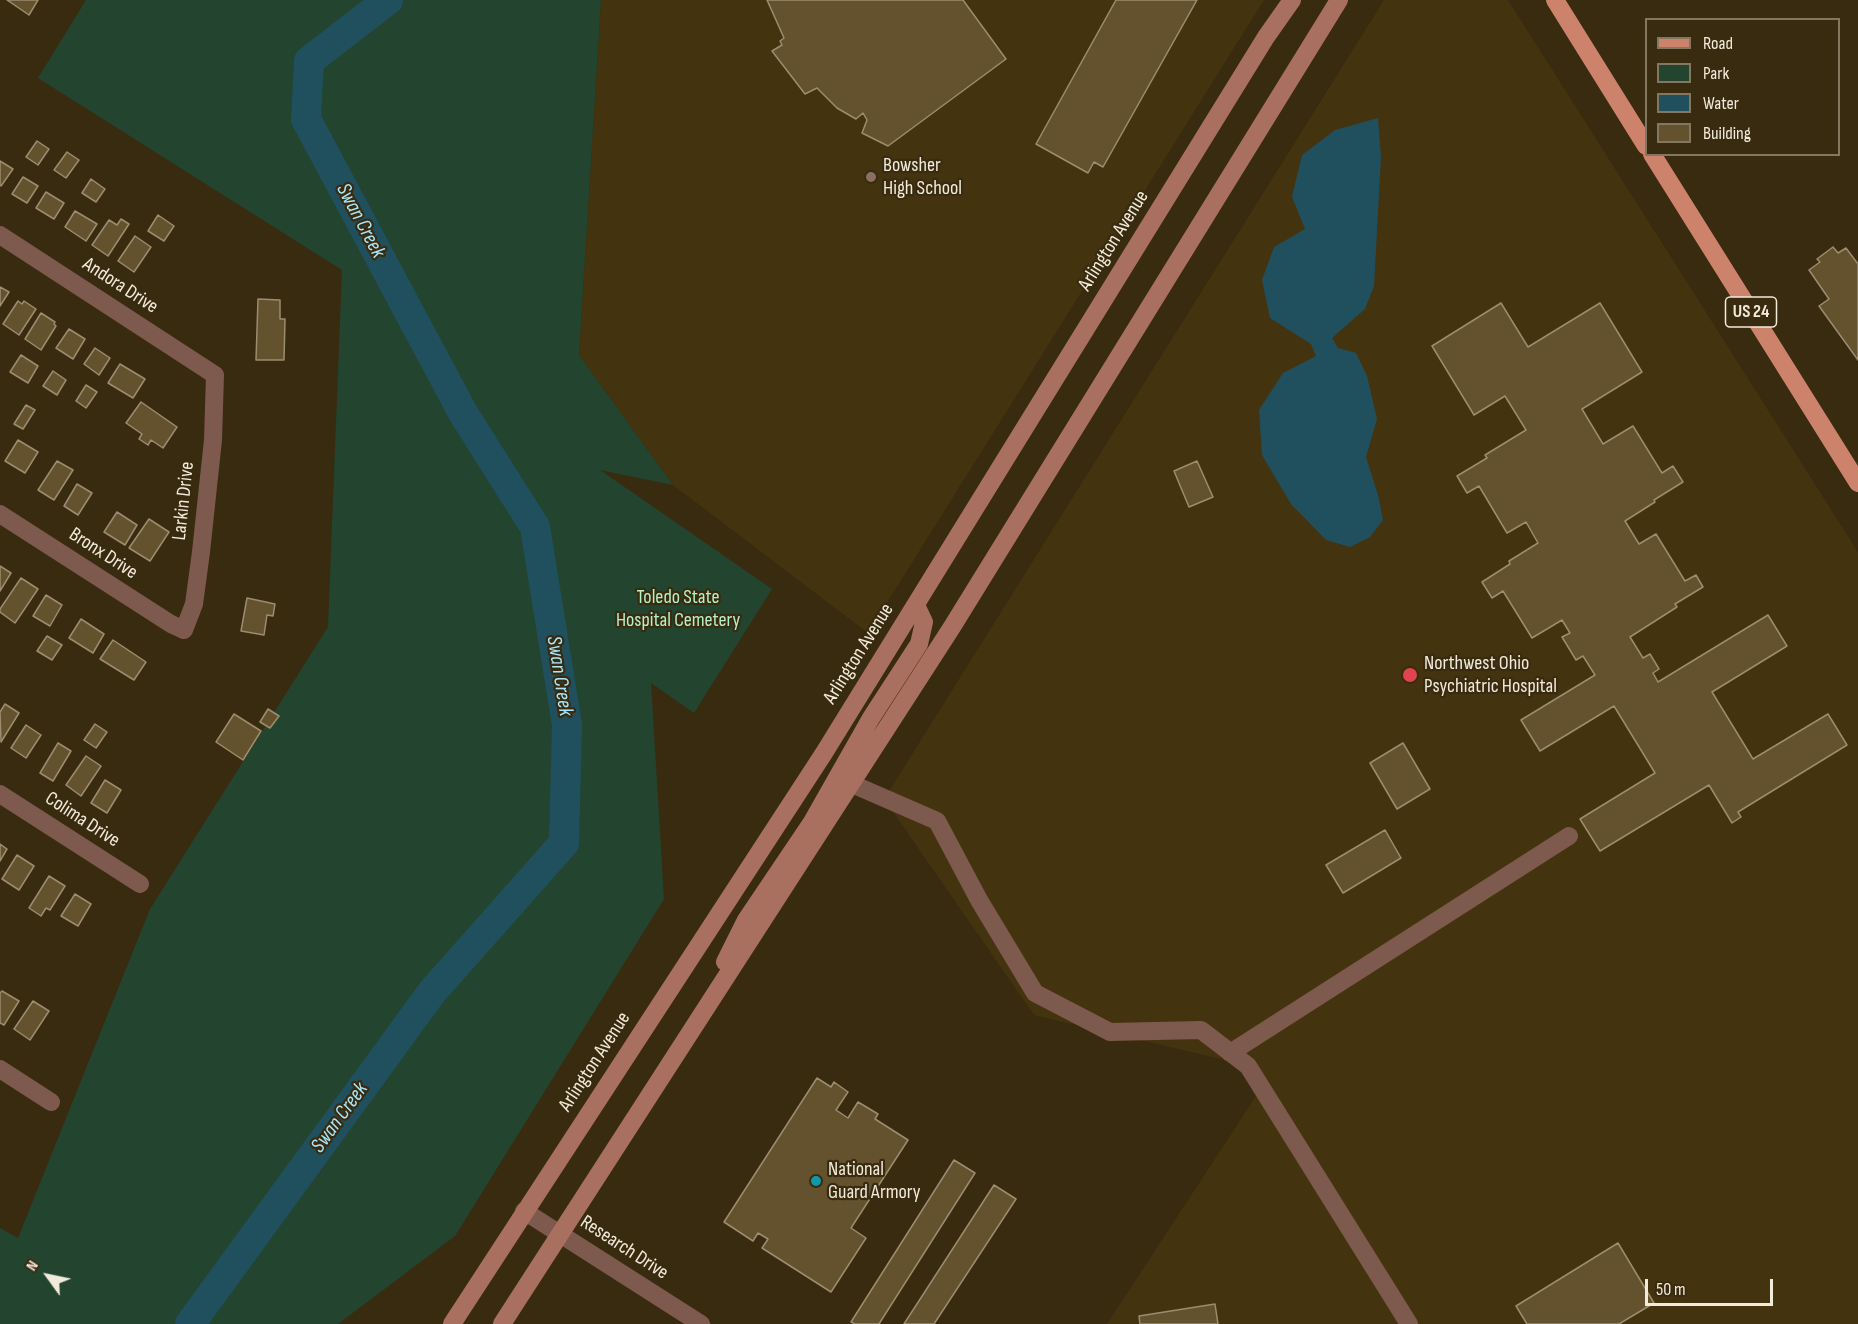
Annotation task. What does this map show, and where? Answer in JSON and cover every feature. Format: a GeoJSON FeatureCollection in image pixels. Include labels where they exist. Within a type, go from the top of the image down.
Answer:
{"type":"FeatureCollection","features":[{"type":"Feature","properties":{"kind":"main road"},"geometry":{"type":"LineString","coordinates":[[1555,0],[1645,143]]}},
{"type":"Feature","properties":{"kind":"main road","name":"US 24"},"geometry":{"type":"LineString","coordinates":[[1653,156],[1856,470]]}},
{"type":"Feature","properties":{"kind":"street","name":"Arlington Avenue"},"geometry":{"type":"LineString","coordinates":[[452,1324],[824,753],[1266,37],[1292,0]]}},
{"type":"Feature","properties":{"kind":"street"},"geometry":{"type":"LineString","coordinates":[[501,1324],[958,617],[1339,0]]}},
{"type":"Feature","properties":{"kind":"street","name":"Andora Drive"},"geometry":{"type":"LineString","coordinates":[[0,235],[215,375]]}},
{"type":"Feature","properties":{"kind":"street","name":"Larkin Drive"},"geometry":{"type":"LineString","coordinates":[[184,630],[194,604],[201,552],[213,440],[215,375]]}},
{"type":"Feature","properties":{"kind":"street","name":"Bronx Drive"},"geometry":{"type":"LineString","coordinates":[[0,514],[171,624],[184,630]]}},
{"type":"Feature","properties":{"kind":"street"},"geometry":{"type":"LineString","coordinates":[[690,1034],[746,920],[812,822],[871,718],[918,645],[924,622],[916,605]]}},
{"type":"Feature","properties":{"kind":"street"},"geometry":{"type":"LineString","coordinates":[[852,784],[937,821],[979,900],[1035,993],[1110,1032],[1201,1030],[1248,1066],[1409,1324]]}},
{"type":"Feature","properties":{"kind":"street","name":"Colima Drive"},"geometry":{"type":"LineString","coordinates":[[0,794],[140,884]]}},
{"type":"Feature","properties":{"kind":"street"},"geometry":{"type":"LineString","coordinates":[[1230,1053],[1569,836]]}},
{"type":"Feature","properties":{"kind":"street"},"geometry":{"type":"LineString","coordinates":[[0,1069],[51,1102]]}},
{"type":"Feature","properties":{"kind":"street","name":"Research Drive"},"geometry":{"type":"LineString","coordinates":[[524,1211],[700,1324]]}},
{"type":"Feature","properties":{"kind":"shaded area","name":"Bowsher High School"},"geometry":{"type":"Polygon","coordinates":[[[601,0],[1264,0],[868,633],[673,485],[579,355],[601,0]]]}},
{"type":"Feature","properties":{"kind":"shaded area","name":"Northwest Ohio Psychiatric Hospital"},"geometry":{"type":"Polygon","coordinates":[[[1384,0],[1508,0],[1858,552],[1858,1324],[1107,1324],[1260,1090],[1238,1063],[1034,1015],[884,799],[1384,0]]]}},
{"type":"Feature","properties":{"kind":"green space","name":"Toledo State Hospital Cemetery"},"geometry":{"type":"Polygon","coordinates":[[[86,0],[601,0],[579,355],[673,485],[600,470],[772,589],[694,713],[651,683],[664,899],[455,1236],[338,1324],[0,1324],[0,1228],[18,1238],[150,909],[328,627],[342,270],[38,78],[86,0]]]}},
{"type":"Feature","properties":{"kind":"water"},"geometry":{"type":"Polygon","coordinates":[[[1378,118],[1381,157],[1374,286],[1365,309],[1332,338],[1338,348],[1356,353],[1367,376],[1377,419],[1366,457],[1383,520],[1370,537],[1350,547],[1326,540],[1291,504],[1262,455],[1259,410],[1283,373],[1316,356],[1311,344],[1270,318],[1262,280],[1274,247],[1305,229],[1292,197],[1302,155],[1335,130],[1378,118]]]}},
{"type":"Feature","properties":{"kind":"building"},"geometry":{"type":"Polygon","coordinates":[[[7,0],[38,0],[29,15],[7,0]]]}},
{"type":"Feature","properties":{"kind":"building"},"geometry":{"type":"Polygon","coordinates":[[[767,0],[963,0],[1006,59],[888,146],[862,133],[867,120],[863,113],[856,119],[837,108],[817,88],[805,94],[772,51],[782,45],[780,41],[784,38],[767,0]]]}},
{"type":"Feature","properties":{"kind":"building"},"geometry":{"type":"Polygon","coordinates":[[[1116,0],[1197,0],[1103,167],[1094,162],[1088,173],[1036,144],[1116,0]]]}},
{"type":"Feature","properties":{"kind":"building"},"geometry":{"type":"Polygon","coordinates":[[[37,141],[49,149],[38,165],[26,157],[37,141]]]}},
{"type":"Feature","properties":{"kind":"building"},"geometry":{"type":"Polygon","coordinates":[[[67,152],[79,160],[66,178],[54,170],[67,152]]]}},
{"type":"Feature","properties":{"kind":"building"},"geometry":{"type":"Polygon","coordinates":[[[0,161],[13,169],[1,186],[0,185],[0,161]]]}},
{"type":"Feature","properties":{"kind":"building"},"geometry":{"type":"Polygon","coordinates":[[[23,177],[38,186],[27,203],[12,194],[23,177]]]}},
{"type":"Feature","properties":{"kind":"building"},"geometry":{"type":"Polygon","coordinates":[[[91,179],[105,189],[96,202],[82,193],[91,179]]]}},
{"type":"Feature","properties":{"kind":"building"},"geometry":{"type":"Polygon","coordinates":[[[46,192],[64,203],[54,219],[36,208],[46,192]]]}},
{"type":"Feature","properties":{"kind":"building"},"geometry":{"type":"Polygon","coordinates":[[[75,211],[97,224],[86,241],[65,227],[75,211]]]}},
{"type":"Feature","properties":{"kind":"building"},"geometry":{"type":"Polygon","coordinates":[[[158,215],[174,226],[164,241],[148,231],[158,215]]]}},
{"type":"Feature","properties":{"kind":"building"},"geometry":{"type":"Polygon","coordinates":[[[121,219],[129,224],[108,256],[92,245],[109,220],[117,225],[121,219]]]}},
{"type":"Feature","properties":{"kind":"building"},"geometry":{"type":"Polygon","coordinates":[[[135,236],[151,247],[134,272],[118,261],[135,236]]]}},
{"type":"Feature","properties":{"kind":"building"},"geometry":{"type":"Polygon","coordinates":[[[1833,247],[1838,253],[1846,248],[1858,264],[1858,360],[1819,306],[1829,299],[1809,270],[1820,262],[1817,259],[1833,247]]]}},
{"type":"Feature","properties":{"kind":"building"},"geometry":{"type":"Polygon","coordinates":[[[0,287],[9,292],[0,306],[0,287]]]}},
{"type":"Feature","properties":{"kind":"building"},"geometry":{"type":"Polygon","coordinates":[[[258,299],[280,300],[280,319],[285,319],[284,360],[256,360],[258,299]]]}},
{"type":"Feature","properties":{"kind":"building"},"geometry":{"type":"Polygon","coordinates":[[[18,301],[22,304],[24,301],[36,309],[19,335],[3,324],[18,301]]]}},
{"type":"Feature","properties":{"kind":"building"},"geometry":{"type":"Polygon","coordinates":[[[1501,303],[1528,347],[1600,303],[1642,372],[1582,409],[1603,444],[1633,426],[1662,473],[1673,466],[1683,482],[1625,521],[1639,544],[1656,534],[1685,581],[1696,575],[1703,587],[1675,604],[1677,607],[1630,637],[1643,658],[1650,654],[1659,669],[1653,673],[1658,682],[1768,615],[1787,646],[1712,692],[1753,759],[1828,714],[1847,745],[1738,812],[1741,817],[1732,823],[1709,785],[1600,851],[1580,819],[1655,773],[1614,706],[1540,751],[1521,720],[1595,675],[1583,656],[1576,660],[1562,637],[1570,633],[1562,620],[1532,638],[1503,591],[1492,598],[1482,582],[1510,564],[1509,561],[1538,543],[1526,522],[1507,533],[1479,486],[1467,493],[1457,476],[1487,458],[1485,455],[1526,430],[1505,396],[1474,415],[1432,346],[1501,303]]]}},
{"type":"Feature","properties":{"kind":"building"},"geometry":{"type":"Polygon","coordinates":[[[41,313],[55,322],[56,326],[41,350],[25,339],[41,313]]]}},
{"type":"Feature","properties":{"kind":"building"},"geometry":{"type":"Polygon","coordinates":[[[69,329],[85,339],[73,359],[56,348],[69,329]]]}},
{"type":"Feature","properties":{"kind":"building"},"geometry":{"type":"Polygon","coordinates":[[[95,348],[110,358],[99,375],[84,364],[95,348]]]}},
{"type":"Feature","properties":{"kind":"building"},"geometry":{"type":"Polygon","coordinates":[[[21,355],[38,366],[28,383],[10,372],[21,355]]]}},
{"type":"Feature","properties":{"kind":"building"},"geometry":{"type":"Polygon","coordinates":[[[120,364],[145,379],[133,398],[108,383],[120,364]]]}},
{"type":"Feature","properties":{"kind":"building"},"geometry":{"type":"Polygon","coordinates":[[[53,371],[66,380],[57,395],[43,386],[53,371]]]}},
{"type":"Feature","properties":{"kind":"building"},"geometry":{"type":"Polygon","coordinates":[[[86,385],[97,392],[86,408],[76,401],[86,385]]]}},
{"type":"Feature","properties":{"kind":"building"},"geometry":{"type":"Polygon","coordinates":[[[141,402],[177,427],[163,448],[151,440],[148,445],[139,439],[142,434],[126,423],[141,402]]]}},
{"type":"Feature","properties":{"kind":"building"},"geometry":{"type":"Polygon","coordinates":[[[26,405],[35,410],[23,429],[14,424],[26,405]]]}},
{"type":"Feature","properties":{"kind":"building"},"geometry":{"type":"Polygon","coordinates":[[[18,440],[38,452],[25,473],[5,461],[18,440]]]}},
{"type":"Feature","properties":{"kind":"building"},"geometry":{"type":"Polygon","coordinates":[[[57,461],[73,470],[54,500],[38,490],[57,461]]]}},
{"type":"Feature","properties":{"kind":"building"},"geometry":{"type":"Polygon","coordinates":[[[1197,461],[1213,497],[1189,507],[1174,471],[1197,461]]]}},
{"type":"Feature","properties":{"kind":"building"},"geometry":{"type":"Polygon","coordinates":[[[77,484],[92,493],[78,515],[64,506],[77,484]]]}},
{"type":"Feature","properties":{"kind":"building"},"geometry":{"type":"Polygon","coordinates":[[[117,512],[137,525],[125,545],[104,532],[117,512]]]}},
{"type":"Feature","properties":{"kind":"building"},"geometry":{"type":"Polygon","coordinates":[[[149,519],[169,532],[150,561],[129,548],[149,519]]]}},
{"type":"Feature","properties":{"kind":"building"},"geometry":{"type":"Polygon","coordinates":[[[0,566],[11,573],[0,591],[0,566]]]}},
{"type":"Feature","properties":{"kind":"building"},"geometry":{"type":"Polygon","coordinates":[[[21,578],[38,589],[15,623],[0,612],[0,609],[21,578]]]}},
{"type":"Feature","properties":{"kind":"building"},"geometry":{"type":"Polygon","coordinates":[[[46,595],[62,605],[50,626],[33,616],[46,595]]]}},
{"type":"Feature","properties":{"kind":"building"},"geometry":{"type":"Polygon","coordinates":[[[247,598],[275,604],[273,616],[267,615],[264,635],[241,631],[247,598]]]}},
{"type":"Feature","properties":{"kind":"building"},"geometry":{"type":"Polygon","coordinates":[[[81,619],[104,634],[93,653],[69,638],[81,619]]]}},
{"type":"Feature","properties":{"kind":"building"},"geometry":{"type":"Polygon","coordinates":[[[47,636],[62,645],[52,660],[37,651],[47,636]]]}},
{"type":"Feature","properties":{"kind":"building"},"geometry":{"type":"Polygon","coordinates":[[[113,640],[146,662],[134,680],[100,659],[113,640]]]}},
{"type":"Feature","properties":{"kind":"building"},"geometry":{"type":"Polygon","coordinates":[[[5,704],[19,713],[1,742],[0,712],[5,704]]]}},
{"type":"Feature","properties":{"kind":"building"},"geometry":{"type":"Polygon","coordinates":[[[268,709],[279,716],[270,728],[260,722],[268,709]]]}},
{"type":"Feature","properties":{"kind":"building"},"geometry":{"type":"Polygon","coordinates":[[[234,714],[261,731],[243,760],[216,742],[234,714]]]}},
{"type":"Feature","properties":{"kind":"building"},"geometry":{"type":"Polygon","coordinates":[[[95,724],[107,732],[96,748],[84,740],[95,724]]]}},
{"type":"Feature","properties":{"kind":"building"},"geometry":{"type":"Polygon","coordinates":[[[26,725],[41,735],[26,758],[11,748],[26,725]]]}},
{"type":"Feature","properties":{"kind":"building"},"geometry":{"type":"Polygon","coordinates":[[[58,743],[71,751],[53,781],[40,773],[58,743]]]}},
{"type":"Feature","properties":{"kind":"building"},"geometry":{"type":"Polygon","coordinates":[[[1403,743],[1430,789],[1397,809],[1370,763],[1403,743]]]}},
{"type":"Feature","properties":{"kind":"building"},"geometry":{"type":"Polygon","coordinates":[[[86,756],[101,766],[81,796],[66,785],[86,756]]]}},
{"type":"Feature","properties":{"kind":"building"},"geometry":{"type":"Polygon","coordinates":[[[105,780],[121,790],[107,813],[91,803],[105,780]]]}},
{"type":"Feature","properties":{"kind":"building"},"geometry":{"type":"Polygon","coordinates":[[[1385,830],[1401,858],[1343,893],[1326,865],[1385,830]]]}},
{"type":"Feature","properties":{"kind":"building"},"geometry":{"type":"Polygon","coordinates":[[[0,844],[7,849],[0,861],[0,844]]]}},
{"type":"Feature","properties":{"kind":"building"},"geometry":{"type":"Polygon","coordinates":[[[17,855],[34,866],[19,890],[2,879],[17,855]]]}},
{"type":"Feature","properties":{"kind":"building"},"geometry":{"type":"Polygon","coordinates":[[[49,876],[65,886],[50,910],[46,908],[41,916],[29,908],[49,876]]]}},
{"type":"Feature","properties":{"kind":"building"},"geometry":{"type":"Polygon","coordinates":[[[75,894],[91,904],[78,926],[61,916],[75,894]]]}},
{"type":"Feature","properties":{"kind":"building"},"geometry":{"type":"Polygon","coordinates":[[[2,991],[19,1001],[4,1025],[0,1023],[0,993],[2,991]]]}},
{"type":"Feature","properties":{"kind":"building"},"geometry":{"type":"Polygon","coordinates":[[[33,1001],[49,1011],[30,1040],[14,1029],[33,1001]]]}},
{"type":"Feature","properties":{"kind":"building","name":"National Guard Armory"},"geometry":{"type":"Polygon","coordinates":[[[817,1078],[831,1087],[834,1082],[848,1092],[836,1110],[848,1118],[858,1102],[878,1114],[875,1119],[908,1140],[851,1228],[866,1238],[831,1292],[762,1248],[768,1239],[758,1233],[753,1241],[724,1222],[817,1078]]]}},
{"type":"Feature","properties":{"kind":"building"},"geometry":{"type":"Polygon","coordinates":[[[954,1160],[975,1173],[879,1324],[851,1322],[954,1160]]]}},
{"type":"Feature","properties":{"kind":"building"},"geometry":{"type":"Polygon","coordinates":[[[994,1185],[1016,1199],[934,1324],[904,1324],[994,1185]]]}},
{"type":"Feature","properties":{"kind":"building"},"geometry":{"type":"Polygon","coordinates":[[[1618,1243],[1654,1303],[1619,1324],[1527,1324],[1516,1306],[1618,1243]]]}},
{"type":"Feature","properties":{"kind":"building"},"geometry":{"type":"Polygon","coordinates":[[[1215,1304],[1218,1324],[1140,1324],[1139,1316],[1215,1304]]]}},
{"type":"Feature","properties":{"kind":"waterway","name":"Swan Creek"},"geometry":{"type":"LineString","coordinates":[[190,1324],[432,992],[564,843],[567,725],[535,527],[463,413],[306,119],[309,61],[388,0]]}},
{"type":"Feature","properties":{"kind":"place","name":"Bowsher High School"},"geometry":{"type":"Point","coordinates":[871,177]}},
{"type":"Feature","properties":{"kind":"place","name":"Northwest Ohio Psychiatric Hospital"},"geometry":{"type":"Point","coordinates":[1410,675]}},
{"type":"Feature","properties":{"kind":"place","name":"National Guard Armory"},"geometry":{"type":"Point","coordinates":[816,1181]}}]}
